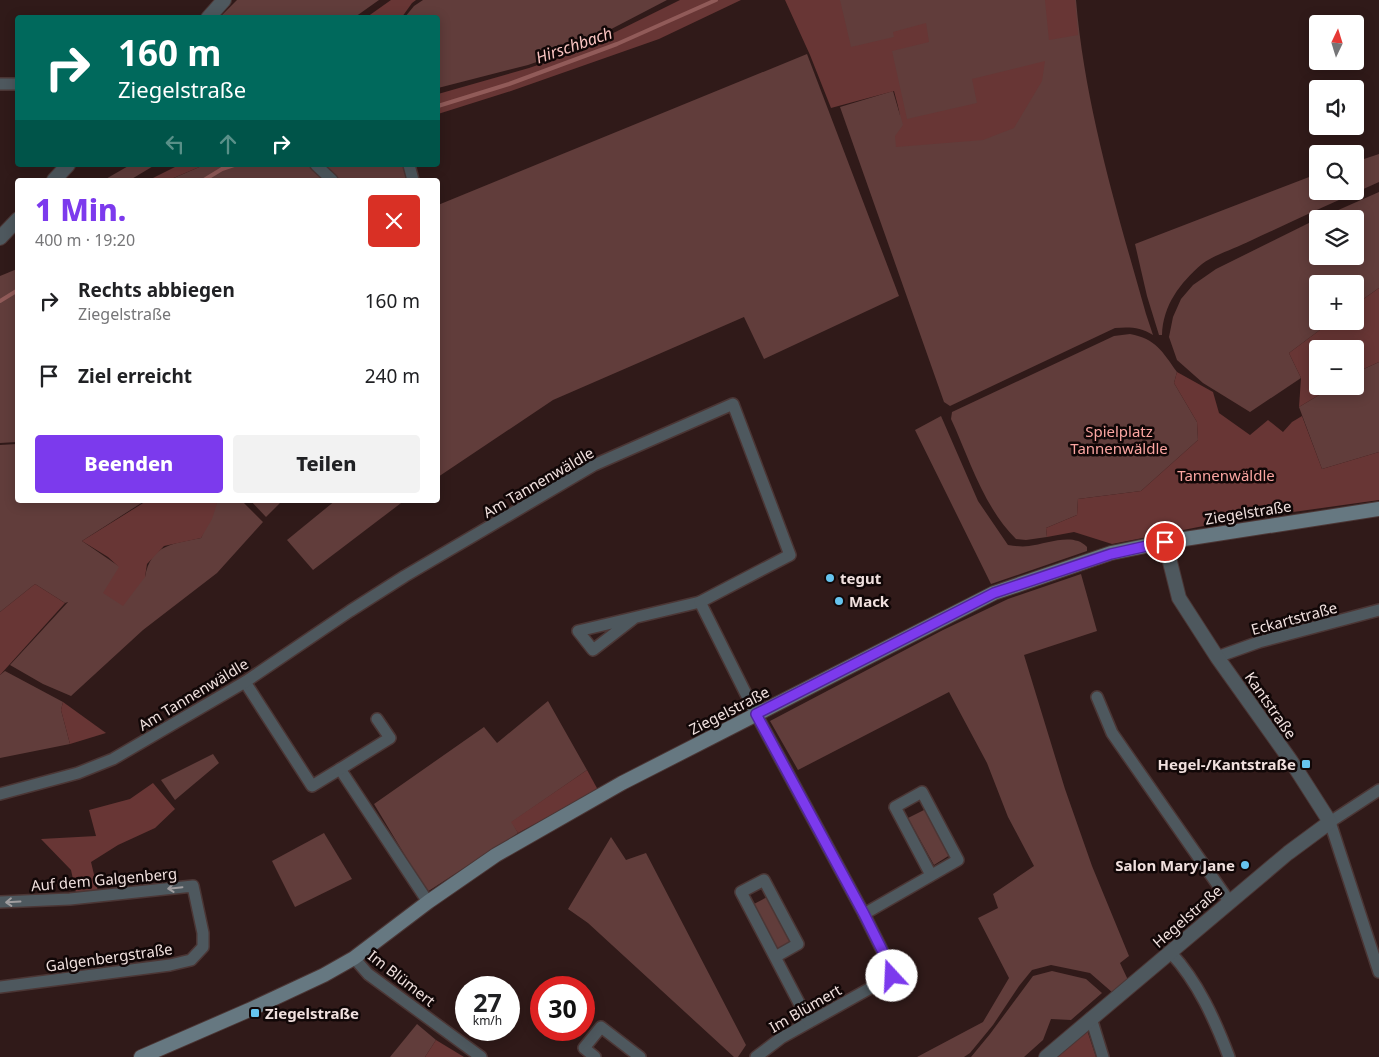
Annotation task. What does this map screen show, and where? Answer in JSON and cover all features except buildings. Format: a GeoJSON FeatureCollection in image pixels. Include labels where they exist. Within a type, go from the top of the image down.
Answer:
{"type":"FeatureCollection","features":[{"type":"Feature","properties":{"kind":"main road","name":"Ziegelstraße"},"geometry":{"type":"LineString","coordinates":[[141,1057],[324,975],[354,958],[428,902],[513,845],[622,783],[994,593],[1111,554],[1165,542],[1379,509]]}},
{"type":"Feature","properties":{"kind":"street"},"geometry":{"type":"LineString","coordinates":[[211,15],[224,0]]}},
{"type":"Feature","properties":{"kind":"street"},"geometry":{"type":"LineString","coordinates":[[0,84],[15,84]]}},
{"type":"Feature","properties":{"kind":"street"},"geometry":{"type":"LineString","coordinates":[[56,178],[66,167]]}},
{"type":"Feature","properties":{"kind":"street"},"geometry":{"type":"LineString","coordinates":[[318,167],[330,178]]}},
{"type":"Feature","properties":{"kind":"street"},"geometry":{"type":"LineString","coordinates":[[0,238],[15,222]]}},
{"type":"Feature","properties":{"kind":"street","name":"Am Tannenwäldle"},"geometry":{"type":"LineString","coordinates":[[0,794],[78,773],[113,759],[245,682],[405,576],[594,465],[733,404],[790,556],[700,602]]}},
{"type":"Feature","properties":{"kind":"street","name":"Kantstraße"},"geometry":{"type":"LineString","coordinates":[[1165,542],[1179,598],[1291,761],[1330,822],[1379,972]]}},
{"type":"Feature","properties":{"kind":"street"},"geometry":{"type":"LineString","coordinates":[[634,619],[700,602],[756,714],[864,914],[958,860],[922,792],[895,807],[931,875]]}},
{"type":"Feature","properties":{"kind":"street","name":"Eckartstraße"},"geometry":{"type":"LineString","coordinates":[[1218,657],[1259,642],[1379,610]]}},
{"type":"Feature","properties":{"kind":"street"},"geometry":{"type":"LineString","coordinates":[[245,682],[312,786],[390,738],[377,719]]}},
{"type":"Feature","properties":{"kind":"street"},"geometry":{"type":"LineString","coordinates":[[1097,697],[1112,733],[1229,901]]}},
{"type":"Feature","properties":{"kind":"street"},"geometry":{"type":"LineString","coordinates":[[340,769],[428,902]]}},
{"type":"Feature","properties":{"kind":"street","name":"Hegelstraße"},"geometry":{"type":"LineString","coordinates":[[1046,1057],[1288,853],[1330,822],[1379,790]]}},
{"type":"Feature","properties":{"kind":"street"},"geometry":{"type":"LineString","coordinates":[[775,957],[798,944],[764,880],[741,892],[808,1022]]}},
{"type":"Feature","properties":{"kind":"street","name":"Auf dem Galgenberg"},"geometry":{"type":"LineString","coordinates":[[0,902],[70,899],[193,886],[203,933]]}},
{"type":"Feature","properties":{"kind":"street","name":"Im Blümert"},"geometry":{"type":"LineString","coordinates":[[756,1057],[781,1038],[892,976],[891,968],[864,914]]}},
{"type":"Feature","properties":{"kind":"street","name":"Galgenbergstraße"},"geometry":{"type":"LineString","coordinates":[[0,986],[170,966],[191,960],[203,947],[203,933]]}},
{"type":"Feature","properties":{"kind":"street"},"geometry":{"type":"LineString","coordinates":[[1171,953],[1186,969],[1211,1013],[1229,1057]]}},
{"type":"Feature","properties":{"kind":"street","name":"Im Blümert"},"geometry":{"type":"LineString","coordinates":[[354,958],[368,974],[481,1057]]}},
{"type":"Feature","properties":{"kind":"street"},"geometry":{"type":"LineString","coordinates":[[1091,1018],[1103,1057]]}},
{"type":"Feature","properties":{"kind":"street"},"geometry":{"type":"LineString","coordinates":[[596,1057],[584,1048],[601,1027],[640,1057]]}},
{"type":"Feature","properties":{"kind":"green space"},"geometry":{"type":"Polygon","coordinates":[[[237,0],[379,0],[358,15],[222,15],[237,0]]]}},
{"type":"Feature","properties":{"kind":"green space"},"geometry":{"type":"Polygon","coordinates":[[[391,0],[416,0],[403,15],[370,15],[391,0]]]}},
{"type":"Feature","properties":{"kind":"green space"},"geometry":{"type":"Polygon","coordinates":[[[423,0],[667,0],[571,50],[528,65],[440,87],[440,15],[407,15],[414,6],[423,0]]]}},
{"type":"Feature","properties":{"kind":"green space"},"geometry":{"type":"Polygon","coordinates":[[[680,0],[741,0],[659,39],[511,91],[440,113],[440,93],[529,68],[573,53],[680,0]]]}},
{"type":"Feature","properties":{"kind":"green space"},"geometry":{"type":"Polygon","coordinates":[[[785,0],[840,0],[851,47],[894,37],[893,32],[926,23],[929,42],[892,51],[907,119],[977,103],[972,79],[1045,61],[1042,81],[1014,128],[983,140],[896,147],[895,136],[903,125],[894,91],[831,108],[785,0]]]}},
{"type":"Feature","properties":{"kind":"green space"},"geometry":{"type":"Polygon","coordinates":[[[803,0],[1076,0],[1080,40],[1094,119],[1113,198],[1153,335],[1135,328],[1115,328],[950,406],[944,402],[840,107],[893,91],[900,115],[895,88],[837,105],[803,0]]]}},
{"type":"Feature","properties":{"kind":"green space"},"geometry":{"type":"Polygon","coordinates":[[[1045,0],[1075,0],[1078,35],[1049,40],[1045,0]]]}},
{"type":"Feature","properties":{"kind":"green space"},"geometry":{"type":"Polygon","coordinates":[[[807,54],[899,296],[764,359],[744,317],[553,400],[440,476],[440,204],[807,54]]]}},
{"type":"Feature","properties":{"kind":"green space"},"geometry":{"type":"Polygon","coordinates":[[[1379,154],[1379,182],[1364,189],[1364,159],[1379,154]]]}},
{"type":"Feature","properties":{"kind":"green space"},"geometry":{"type":"Polygon","coordinates":[[[127,167],[152,167],[133,178],[107,178],[127,167]]]}},
{"type":"Feature","properties":{"kind":"green space"},"geometry":{"type":"Polygon","coordinates":[[[175,167],[199,167],[174,178],[153,178],[175,167]]]}},
{"type":"Feature","properties":{"kind":"green space"},"geometry":{"type":"Polygon","coordinates":[[[199,167],[409,167],[411,178],[174,178],[199,167]]]}},
{"type":"Feature","properties":{"kind":"green space"},"geometry":{"type":"Polygon","coordinates":[[[1309,177],[1309,200],[1340,200],[1318,210],[1309,210],[1309,214],[1202,264],[1174,295],[1163,324],[1162,335],[1159,335],[1147,296],[1135,244],[1309,177]]]}},
{"type":"Feature","properties":{"kind":"green space"},"geometry":{"type":"Polygon","coordinates":[[[1379,192],[1379,288],[1364,299],[1364,275],[1309,275],[1309,330],[1320,330],[1289,353],[1301,378],[1250,412],[1203,383],[1177,360],[1169,337],[1173,317],[1181,299],[1193,285],[1216,269],[1309,223],[1309,265],[1364,265],[1364,210],[1338,210],[1379,192]]]}},
{"type":"Feature","properties":{"kind":"green space"},"geometry":{"type":"Polygon","coordinates":[[[15,270],[15,442],[0,443],[0,276],[15,270]]]}},
{"type":"Feature","properties":{"kind":"green space"},"geometry":{"type":"Polygon","coordinates":[[[1379,288],[1379,362],[1364,369],[1364,340],[1309,340],[1309,395],[1319,395],[1299,407],[1301,378],[1289,353],[1320,330],[1364,330],[1364,299],[1379,288]]]}},
{"type":"Feature","properties":{"kind":"green space","name":"Spielplatz Tannenwäldle"},"geometry":{"type":"Polygon","coordinates":[[[1130,334],[1146,339],[1158,347],[1177,372],[1174,383],[1197,422],[1198,440],[1141,491],[1078,499],[1077,515],[1046,528],[1047,537],[1026,540],[1016,539],[995,512],[978,482],[951,419],[952,412],[1114,336],[1130,334]]]}},
{"type":"Feature","properties":{"kind":"green space"},"geometry":{"type":"Polygon","coordinates":[[[1379,362],[1379,452],[1322,469],[1299,407],[1319,395],[1364,395],[1364,369],[1379,362]]]}},
{"type":"Feature","properties":{"kind":"green space","name":"Tannenwäldle"},"geometry":{"type":"Polygon","coordinates":[[[1177,372],[1213,392],[1219,413],[1250,435],[1268,420],[1283,432],[1292,422],[1302,416],[1322,469],[1379,452],[1379,500],[1229,521],[1112,544],[1074,532],[1047,537],[1046,528],[1077,515],[1078,499],[1141,491],[1198,440],[1197,422],[1174,383],[1177,372]]]}},
{"type":"Feature","properties":{"kind":"green space"},"geometry":{"type":"Polygon","coordinates":[[[941,416],[978,501],[1008,545],[1026,546],[1060,540],[1075,540],[1087,547],[1087,551],[991,584],[915,430],[941,416]]]}},
{"type":"Feature","properties":{"kind":"green space"},"geometry":{"type":"Polygon","coordinates":[[[15,444],[15,503],[141,503],[82,541],[120,567],[145,577],[152,558],[165,547],[201,538],[217,503],[244,503],[263,522],[217,573],[143,630],[71,696],[43,684],[10,665],[68,602],[65,603],[35,584],[0,612],[0,445],[15,444]]]}},
{"type":"Feature","properties":{"kind":"green space"},"geometry":{"type":"Polygon","coordinates":[[[143,503],[217,503],[212,519],[201,538],[164,546],[147,564],[145,577],[123,606],[103,593],[119,567],[108,557],[82,541],[143,503]]]}},
{"type":"Feature","properties":{"kind":"green space"},"geometry":{"type":"Polygon","coordinates":[[[253,503],[280,503],[266,517],[253,503]]]}},
{"type":"Feature","properties":{"kind":"green space"},"geometry":{"type":"Polygon","coordinates":[[[332,503],[401,503],[313,570],[287,540],[332,503]]]}},
{"type":"Feature","properties":{"kind":"green space"},"geometry":{"type":"Polygon","coordinates":[[[1081,574],[1097,631],[1024,655],[1065,789],[1092,866],[1129,956],[1120,963],[1128,980],[1113,993],[1090,973],[1051,965],[1032,970],[993,1025],[970,1053],[964,1057],[917,1057],[983,1022],[1009,978],[978,918],[998,908],[993,894],[1034,866],[1008,817],[987,763],[949,692],[798,770],[770,721],[943,630],[1008,599],[1081,574]]]}},
{"type":"Feature","properties":{"kind":"green space"},"geometry":{"type":"Polygon","coordinates":[[[35,584],[65,603],[0,675],[0,612],[35,584]]]}},
{"type":"Feature","properties":{"kind":"green space"},"geometry":{"type":"Polygon","coordinates":[[[5,671],[63,702],[61,710],[70,744],[0,758],[0,675],[5,671]]]}},
{"type":"Feature","properties":{"kind":"green space"},"geometry":{"type":"Polygon","coordinates":[[[548,701],[587,770],[512,822],[518,833],[427,892],[374,804],[484,727],[497,743],[548,701]]]}},
{"type":"Feature","properties":{"kind":"green space"},"geometry":{"type":"Polygon","coordinates":[[[63,702],[106,733],[70,744],[61,710],[63,702]]]}},
{"type":"Feature","properties":{"kind":"green space"},"geometry":{"type":"Polygon","coordinates":[[[213,754],[219,763],[175,800],[161,780],[213,754]]]}},
{"type":"Feature","properties":{"kind":"green space"},"geometry":{"type":"Polygon","coordinates":[[[587,770],[598,790],[518,833],[511,822],[587,770]]]}},
{"type":"Feature","properties":{"kind":"green space"},"geometry":{"type":"Polygon","coordinates":[[[153,783],[175,809],[155,828],[118,845],[91,862],[98,891],[76,893],[71,870],[41,839],[96,836],[89,810],[130,799],[153,783]]]}},
{"type":"Feature","properties":{"kind":"green space"},"geometry":{"type":"Polygon","coordinates":[[[926,809],[950,855],[934,865],[908,818],[926,809]]]}},
{"type":"Feature","properties":{"kind":"green space"},"geometry":{"type":"Polygon","coordinates":[[[324,833],[352,879],[295,907],[272,861],[324,833]]]}},
{"type":"Feature","properties":{"kind":"green space"},"geometry":{"type":"Polygon","coordinates":[[[611,837],[626,860],[646,853],[746,1045],[738,1057],[734,1057],[588,923],[568,909],[611,837]]]}},
{"type":"Feature","properties":{"kind":"green space"},"geometry":{"type":"Polygon","coordinates":[[[769,896],[793,942],[777,950],[752,905],[769,896]]]}},
{"type":"Feature","properties":{"kind":"green space"},"geometry":{"type":"Polygon","coordinates":[[[1052,971],[1086,979],[1102,993],[1071,1020],[1051,1019],[1043,1040],[1024,1057],[971,1057],[1033,976],[1052,971]]]}},
{"type":"Feature","properties":{"kind":"green space"},"geometry":{"type":"Polygon","coordinates":[[[417,1024],[436,1040],[425,1057],[390,1057],[417,1024]]]}},
{"type":"Feature","properties":{"kind":"green space"},"geometry":{"type":"Polygon","coordinates":[[[1087,1030],[1096,1057],[1055,1057],[1087,1030]]]}},
{"type":"Feature","properties":{"kind":"green space"},"geometry":{"type":"Polygon","coordinates":[[[436,1040],[464,1057],[425,1057],[436,1040]]]}},
{"type":"Feature","properties":{"kind":"waterway","name":"Hirschbach"},"geometry":{"type":"LineString","coordinates":[[440,105],[509,84],[617,44],[716,0]]}},
{"type":"Feature","properties":{"kind":"waterway","name":"Hirschbach"},"geometry":{"type":"LineString","coordinates":[[207,178],[228,167]]}},
{"type":"Feature","properties":{"kind":"waterway","name":"Hirschbach"},"geometry":{"type":"LineString","coordinates":[[0,301],[15,292]]}},
{"type":"Feature","properties":{"kind":"place","name":"tegut"},"geometry":{"type":"Point","coordinates":[830,578]}},
{"type":"Feature","properties":{"kind":"place","name":"Mack"},"geometry":{"type":"Point","coordinates":[839,601]}},
{"type":"Feature","properties":{"kind":"place","name":"Hegel-/Kantstraße"},"geometry":{"type":"Point","coordinates":[1306,764]}},
{"type":"Feature","properties":{"kind":"place","name":"Salon Mary Jane"},"geometry":{"type":"Point","coordinates":[1245,865]}},
{"type":"Feature","properties":{"kind":"place","name":"Ziegelstraße"},"geometry":{"type":"Point","coordinates":[255,1013]}},
{"type":"Feature","properties":{"kind":"route"},"geometry":{"type":"LineString","coordinates":[[892,976],[891,968],[864,914],[756,714],[994,593],[1111,554],[1165,542]]}}]}
